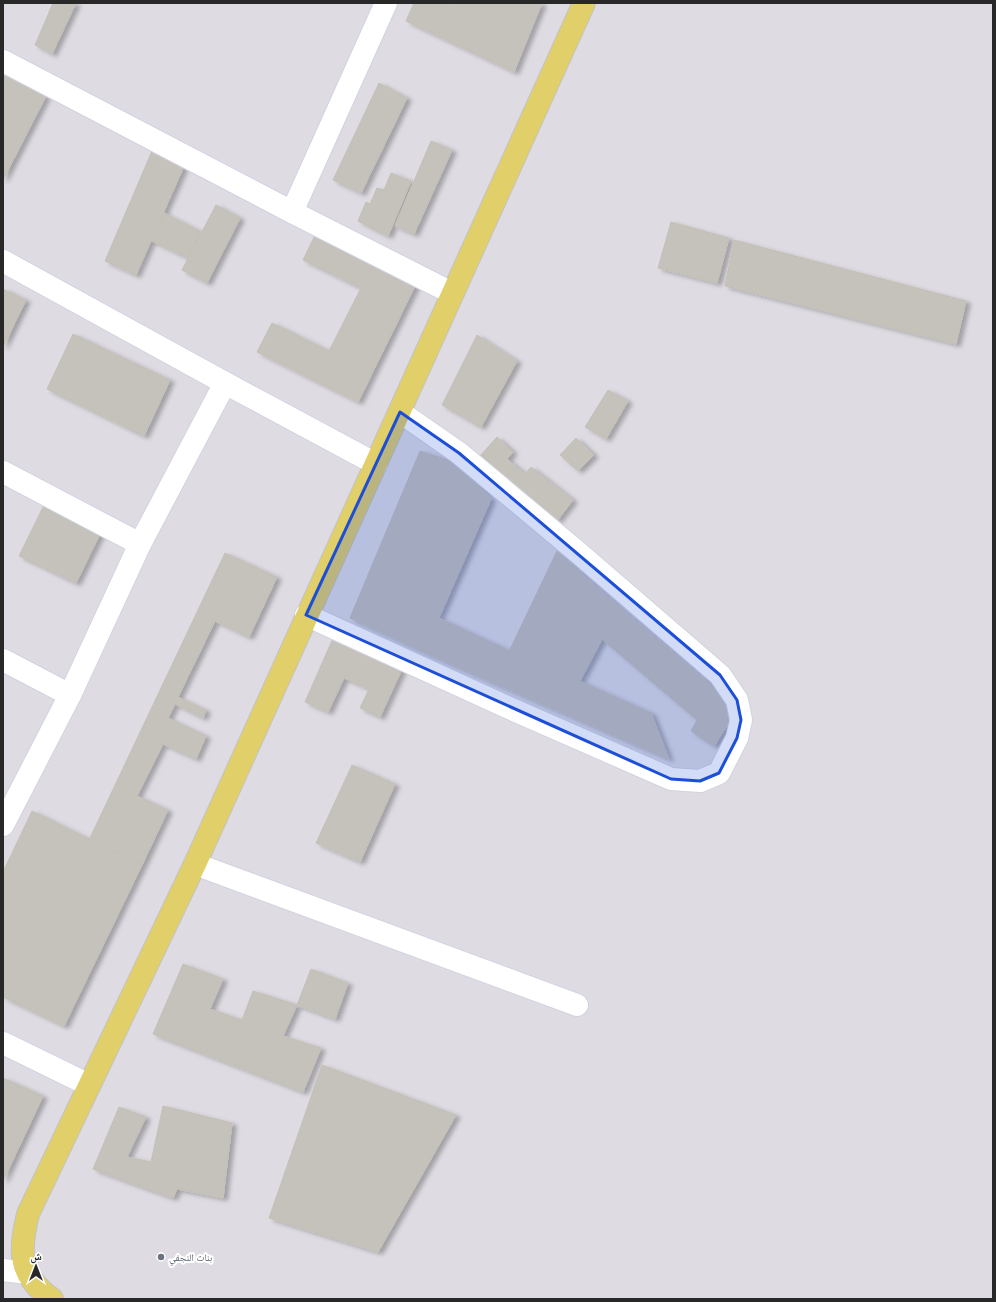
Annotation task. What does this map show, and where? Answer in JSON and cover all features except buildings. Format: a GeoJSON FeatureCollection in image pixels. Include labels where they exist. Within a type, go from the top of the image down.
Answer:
{"type":"FeatureCollection","features":[{"type":"Feature","properties":{"kind":"main road"},"geometry":{"type":"LineString","coordinates":[[52,1299],[34,1284],[27,1273],[24,1262],[23,1246],[24,1231],[28,1214],[195,864],[584,3]]}},
{"type":"Feature","properties":{"kind":"street"},"geometry":{"type":"LineString","coordinates":[[292,212],[386,3]]}},
{"type":"Feature","properties":{"kind":"street"},"geometry":{"type":"LineString","coordinates":[[3,61],[292,212],[452,293]]}},
{"type":"Feature","properties":{"kind":"street"},"geometry":{"type":"LineString","coordinates":[[3,261],[376,464]]}},
{"type":"Feature","properties":{"kind":"street"},"geometry":{"type":"LineString","coordinates":[[3,825],[70,695],[140,544],[225,383]]}},
{"type":"Feature","properties":{"kind":"street"},"geometry":{"type":"LineString","coordinates":[[306,616],[671,779],[700,781],[719,773],[737,738],[741,720],[737,700],[720,675],[581,555],[459,453],[400,412]]}},
{"type":"Feature","properties":{"kind":"street"},"geometry":{"type":"LineString","coordinates":[[3,472],[140,544]]}},
{"type":"Feature","properties":{"kind":"street"},"geometry":{"type":"LineString","coordinates":[[3,660],[70,695]]}},
{"type":"Feature","properties":{"kind":"street"},"geometry":{"type":"LineString","coordinates":[[195,864],[577,1005]]}},
{"type":"Feature","properties":{"kind":"street"},"geometry":{"type":"LineString","coordinates":[[3,1044],[89,1085]]}},
{"type":"Feature","properties":{"kind":"street"},"geometry":{"type":"LineString","coordinates":[[3,1270],[27,1273]]}},
{"type":"Feature","properties":{"kind":"highlighted area"},"geometry":{"type":"Polygon","coordinates":[[[400,412],[459,453],[720,675],[737,700],[741,720],[737,738],[719,773],[700,781],[671,779],[306,615],[400,412]]]}},
{"type":"Feature","properties":{"kind":"shaded area"},"geometry":{"type":"Polygon","coordinates":[[[3,3],[993,3],[993,1299],[3,1299],[3,3]]]}},
{"type":"Feature","properties":{"kind":"place","name":"بنات النجفي"},"geometry":{"type":"Point","coordinates":[161,1257]}}]}
